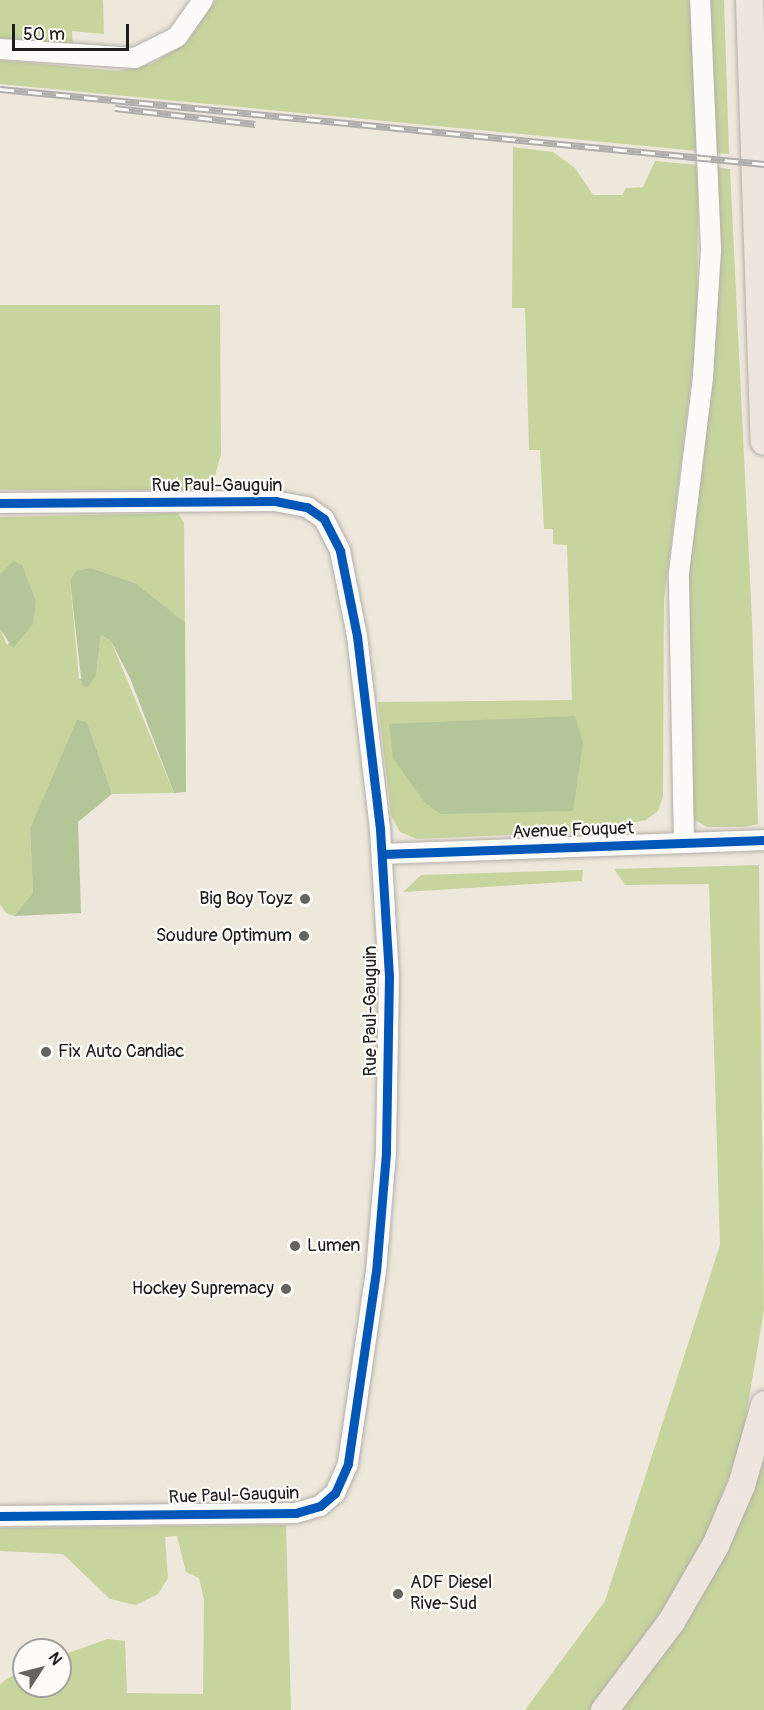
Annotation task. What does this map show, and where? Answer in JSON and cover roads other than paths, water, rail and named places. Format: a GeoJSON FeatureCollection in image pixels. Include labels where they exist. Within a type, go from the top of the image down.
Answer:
{"type":"FeatureCollection","features":[{"type":"Feature","properties":{"kind":"highway"},"geometry":{"type":"LineString","coordinates":[[749,0],[764,441]]}},
{"type":"Feature","properties":{"kind":"highway"},"geometry":{"type":"LineString","coordinates":[[604,1710],[671,1621],[716,1545],[741,1485],[764,1404]]}},
{"type":"Feature","properties":{"kind":"street"},"geometry":{"type":"LineString","coordinates":[[0,49],[135,58],[177,37],[203,0]]}},
{"type":"Feature","properties":{"kind":"street"},"geometry":{"type":"LineString","coordinates":[[684,843],[679,581],[704,377],[711,249],[700,0]]}},
{"type":"Feature","properties":{"kind":"street","name":"Rue Paul-Gauguin"},"geometry":{"type":"LineString","coordinates":[[0,503],[275,501],[316,512],[336,538],[351,599],[383,854],[389,975],[385,1165],[364,1367],[341,1484],[320,1506],[296,1513],[0,1516]]}},
{"type":"Feature","properties":{"kind":"street","name":"Avenue Fouquet"},"geometry":{"type":"LineString","coordinates":[[383,854],[764,840]]}},
{"type":"Feature","properties":{"kind":"railway"},"geometry":{"type":"LineString","coordinates":[[0,89],[764,164]]}},
{"type":"Feature","properties":{"kind":"railway"},"geometry":{"type":"LineString","coordinates":[[115,108],[255,124]]}},
{"type":"Feature","properties":{"kind":"place","name":"Big Boy Toyz"},"geometry":{"type":"Point","coordinates":[305,899]}},
{"type":"Feature","properties":{"kind":"place","name":"Soudure Optimum"},"geometry":{"type":"Point","coordinates":[304,936]}},
{"type":"Feature","properties":{"kind":"place","name":"Fix Auto Candiac"},"geometry":{"type":"Point","coordinates":[46,1052]}},
{"type":"Feature","properties":{"kind":"place","name":"Lumen"},"geometry":{"type":"Point","coordinates":[295,1246]}},
{"type":"Feature","properties":{"kind":"place","name":"Hockey Supremacy"},"geometry":{"type":"Point","coordinates":[286,1289]}},
{"type":"Feature","properties":{"kind":"place","name":"ADF Diesel Rive-Sud"},"geometry":{"type":"Point","coordinates":[398,1594]}}]}
